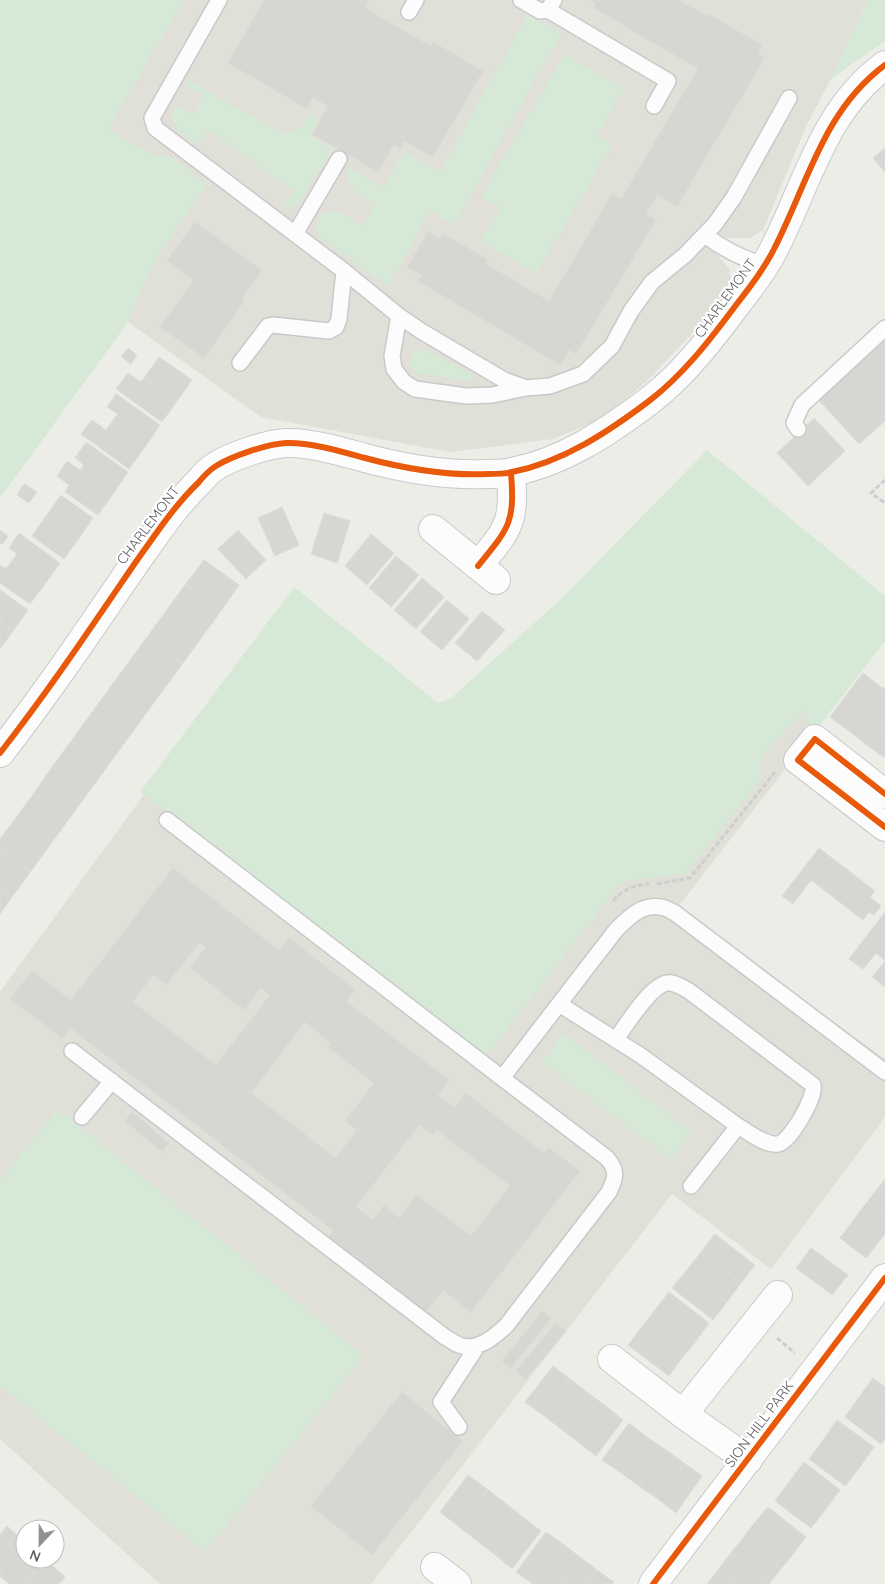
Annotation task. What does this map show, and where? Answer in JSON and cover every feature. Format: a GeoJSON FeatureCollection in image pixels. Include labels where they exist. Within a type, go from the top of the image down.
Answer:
{"type":"FeatureCollection","features":[{"type":"Feature","properties":{"kind":"street","name":"CHARLEMONT"},"geometry":{"type":"LineString","coordinates":[[0,753],[34,709],[184,496],[213,467],[241,454],[286,443],[325,448],[403,468],[462,476],[511,473],[557,459],[603,434],[652,399],[706,345],[765,265],[789,219],[835,118],[867,79],[885,65]]}},
{"type":"Feature","properties":{"kind":"street"},"geometry":{"type":"LineString","coordinates":[[433,529],[487,573],[510,521],[513,505],[511,473]]}},
{"type":"Feature","properties":{"kind":"street"},"geometry":{"type":"LineString","coordinates":[[885,794],[815,739],[798,760],[885,827]]}},
{"type":"Feature","properties":{"kind":"street","name":"SION HILL PARK"},"geometry":{"type":"LineString","coordinates":[[653,1584],[885,1278]]}},
{"type":"Feature","properties":{"kind":"street"},"geometry":{"type":"LineString","coordinates":[[683,1414],[778,1296]]}},
{"type":"Feature","properties":{"kind":"street","name":"SION HILL PARK"},"geometry":{"type":"LineString","coordinates":[[612,1358],[683,1414],[748,1460]]}},
{"type":"Feature","properties":{"kind":"street"},"geometry":{"type":"LineString","coordinates":[[435,1568],[457,1584]]}},
{"type":"Feature","properties":{"kind":"lane"},"geometry":{"type":"LineString","coordinates":[[219,0],[152,118],[155,128],[296,234],[399,316],[504,380],[526,388]]}},
{"type":"Feature","properties":{"kind":"lane"},"geometry":{"type":"LineString","coordinates":[[521,0],[540,11],[551,5],[668,81],[654,106]]}},
{"type":"Feature","properties":{"kind":"lane"},"geometry":{"type":"LineString","coordinates":[[399,316],[392,356],[394,368],[404,382],[415,389],[466,396],[492,395],[526,388],[550,386],[583,374],[612,346],[631,311],[652,282],[685,255],[715,224],[734,197],[789,98]]}},
{"type":"Feature","properties":{"kind":"lane"},"geometry":{"type":"LineString","coordinates":[[296,234],[339,159]]}},
{"type":"Feature","properties":{"kind":"lane"},"geometry":{"type":"LineString","coordinates":[[705,235],[715,243],[746,260],[765,265]]}},
{"type":"Feature","properties":{"kind":"lane"},"geometry":{"type":"LineString","coordinates":[[240,363],[268,326],[329,332],[336,327],[339,319],[344,271]]}},
{"type":"Feature","properties":{"kind":"lane"},"geometry":{"type":"LineString","coordinates":[[798,429],[794,423],[802,404],[885,328]]}},
{"type":"Feature","properties":{"kind":"lane"},"geometry":{"type":"LineString","coordinates":[[72,1051],[445,1337],[460,1346],[478,1346],[493,1338],[506,1326],[609,1192],[615,1176],[614,1166],[607,1158],[167,820]]}},
{"type":"Feature","properties":{"kind":"lane"},"geometry":{"type":"LineString","coordinates":[[502,1078],[616,930],[631,916],[643,909],[660,906],[675,913],[885,1072]]}},
{"type":"Feature","properties":{"kind":"lane"},"geometry":{"type":"LineString","coordinates":[[559,1004],[616,1039],[738,1126],[767,1142],[776,1144],[783,1142],[806,1110],[813,1095],[813,1085],[689,991],[670,983],[662,984],[651,992],[616,1039]]}},
{"type":"Feature","properties":{"kind":"lane"},"geometry":{"type":"LineString","coordinates":[[82,1117],[112,1081]]}},
{"type":"Feature","properties":{"kind":"lane"},"geometry":{"type":"LineString","coordinates":[[691,1186],[738,1126]]}},
{"type":"Feature","properties":{"kind":"lane"},"geometry":{"type":"LineString","coordinates":[[459,1427],[441,1402],[478,1346]]}},
{"type":"Feature","properties":{"kind":"path"},"geometry":{"type":"LineString","coordinates":[[885,480],[871,493],[885,503]]}},
{"type":"Feature","properties":{"kind":"path"},"geometry":{"type":"LineString","coordinates":[[757,1322],[816,1369]]}},
{"type":"Feature","properties":{"kind":"shaded area"},"geometry":{"type":"Polygon","coordinates":[[[0,0],[868,0],[831,79],[807,124],[763,230],[750,238],[720,238],[711,248],[729,268],[731,281],[703,322],[647,381],[604,418],[553,439],[450,452],[261,417],[128,322],[0,498],[0,0]]]}},
{"type":"Feature","properties":{"kind":"shaded area"},"geometry":{"type":"Polygon","coordinates":[[[293,590],[437,706],[885,608],[885,641],[677,908],[885,1059],[885,1117],[771,1269],[672,1194],[371,1584],[160,1584],[0,1439],[0,992],[293,590]]]}},
{"type":"Feature","properties":{"kind":"green space"},"geometry":{"type":"Polygon","coordinates":[[[0,0],[184,0],[108,129],[151,155],[170,156],[207,184],[155,259],[128,322],[0,498],[0,0]]]}},
{"type":"Feature","properties":{"kind":"green space"},"geometry":{"type":"Polygon","coordinates":[[[868,0],[885,0],[885,41],[831,79],[868,0]]]}},
{"type":"Feature","properties":{"kind":"green space"},"geometry":{"type":"Polygon","coordinates":[[[528,14],[561,33],[454,225],[430,211],[388,287],[321,238],[317,227],[318,218],[325,212],[337,212],[363,226],[375,204],[352,187],[348,168],[384,188],[404,152],[440,172],[528,14]]]}},
{"type":"Feature","properties":{"kind":"green space"},"geometry":{"type":"Polygon","coordinates":[[[565,54],[624,89],[597,135],[613,144],[536,274],[481,241],[501,208],[481,196],[565,54]]]}},
{"type":"Feature","properties":{"kind":"green space"},"geometry":{"type":"Polygon","coordinates":[[[188,80],[280,132],[290,132],[298,129],[309,115],[320,121],[311,136],[333,148],[300,201],[292,207],[283,207],[294,192],[208,129],[197,145],[177,129],[174,119],[175,105],[193,115],[204,96],[186,85],[188,80]]]}},
{"type":"Feature","properties":{"kind":"green space"},"geometry":{"type":"Polygon","coordinates":[[[425,349],[471,374],[472,378],[468,381],[413,372],[409,363],[412,357],[417,351],[425,349]]]}},
{"type":"Feature","properties":{"kind":"green space"},"geometry":{"type":"Polygon","coordinates":[[[707,450],[885,596],[885,641],[818,727],[809,723],[804,711],[762,756],[760,780],[686,873],[622,882],[488,1053],[479,1051],[140,792],[294,587],[438,703],[450,699],[562,598],[707,450]]]}},
{"type":"Feature","properties":{"kind":"green space"},"geometry":{"type":"Polygon","coordinates":[[[563,1033],[692,1132],[671,1160],[542,1063],[563,1033]]]}},
{"type":"Feature","properties":{"kind":"green space"},"geometry":{"type":"Polygon","coordinates":[[[58,1109],[364,1356],[205,1552],[0,1386],[0,1180],[58,1109]]]}},
{"type":"Feature","properties":{"kind":"building"},"geometry":{"type":"Polygon","coordinates":[[[264,0],[370,0],[365,8],[430,46],[433,42],[483,71],[433,157],[404,141],[400,148],[394,144],[378,172],[312,134],[328,106],[313,97],[307,109],[228,63],[264,0]]]}},
{"type":"Feature","properties":{"kind":"building"},"geometry":{"type":"Polygon","coordinates":[[[590,0],[679,0],[707,16],[708,14],[762,45],[758,53],[765,57],[677,207],[657,195],[646,214],[656,220],[576,354],[569,350],[560,365],[418,281],[422,275],[407,267],[428,232],[440,239],[443,233],[488,260],[486,264],[549,301],[612,194],[621,199],[698,69],[594,8],[596,4],[590,0]]]}},
{"type":"Feature","properties":{"kind":"building"},"geometry":{"type":"Polygon","coordinates":[[[885,148],[885,172],[873,158],[885,148]]]}},
{"type":"Feature","properties":{"kind":"building"},"geometry":{"type":"Polygon","coordinates":[[[195,222],[262,270],[242,298],[245,300],[204,358],[160,327],[194,280],[167,260],[195,222]]]}},
{"type":"Feature","properties":{"kind":"building"},"geometry":{"type":"Polygon","coordinates":[[[885,335],[885,421],[859,444],[817,398],[885,335]]]}},
{"type":"Feature","properties":{"kind":"building"},"geometry":{"type":"Polygon","coordinates":[[[128,348],[137,355],[131,364],[121,357],[128,348]]]}},
{"type":"Feature","properties":{"kind":"building"},"geometry":{"type":"Polygon","coordinates":[[[159,357],[192,380],[177,401],[144,378],[159,357]]]}},
{"type":"Feature","properties":{"kind":"building"},"geometry":{"type":"Polygon","coordinates":[[[128,373],[141,382],[144,378],[177,401],[162,422],[116,389],[128,373]]]}},
{"type":"Feature","properties":{"kind":"building"},"geometry":{"type":"Polygon","coordinates":[[[116,394],[160,425],[145,447],[111,423],[118,414],[107,407],[116,394]]]}},
{"type":"Feature","properties":{"kind":"building"},"geometry":{"type":"Polygon","coordinates":[[[814,418],[845,451],[808,486],[777,453],[814,418]]]}},
{"type":"Feature","properties":{"kind":"building"},"geometry":{"type":"Polygon","coordinates":[[[92,420],[106,430],[111,423],[145,447],[129,469],[81,434],[92,420]]]}},
{"type":"Feature","properties":{"kind":"building"},"geometry":{"type":"Polygon","coordinates":[[[86,442],[128,472],[113,494],[80,470],[84,465],[75,458],[86,442]]]}},
{"type":"Feature","properties":{"kind":"building"},"geometry":{"type":"Polygon","coordinates":[[[67,461],[113,494],[98,515],[65,492],[69,485],[57,476],[67,461]]]}},
{"type":"Feature","properties":{"kind":"building"},"geometry":{"type":"Polygon","coordinates":[[[24,484],[37,492],[29,503],[17,495],[24,484]]]}},
{"type":"Feature","properties":{"kind":"building"},"geometry":{"type":"Polygon","coordinates":[[[61,495],[93,518],[79,538],[46,516],[61,495]]]}},
{"type":"Feature","properties":{"kind":"building"},"geometry":{"type":"Polygon","coordinates":[[[282,507],[299,545],[275,556],[258,518],[282,507]]]}},
{"type":"Feature","properties":{"kind":"building"},"geometry":{"type":"Polygon","coordinates":[[[324,513],[350,521],[337,563],[311,554],[324,513]]]}},
{"type":"Feature","properties":{"kind":"building"},"geometry":{"type":"Polygon","coordinates":[[[46,516],[79,538],[64,559],[32,536],[46,516]]]}},
{"type":"Feature","properties":{"kind":"building"},"geometry":{"type":"Polygon","coordinates":[[[0,530],[8,536],[2,545],[0,543],[0,530]]]}},
{"type":"Feature","properties":{"kind":"building"},"geometry":{"type":"Polygon","coordinates":[[[238,530],[266,560],[246,579],[218,549],[238,530]]]}},
{"type":"Feature","properties":{"kind":"building"},"geometry":{"type":"Polygon","coordinates":[[[19,533],[60,563],[45,584],[12,561],[17,554],[9,548],[19,533]]]}},
{"type":"Feature","properties":{"kind":"building"},"geometry":{"type":"Polygon","coordinates":[[[371,534],[394,553],[367,585],[345,566],[371,534]]]}},
{"type":"Feature","properties":{"kind":"building"},"geometry":{"type":"Polygon","coordinates":[[[396,556],[419,575],[391,607],[369,588],[396,556]]]}},
{"type":"Feature","properties":{"kind":"building"},"geometry":{"type":"Polygon","coordinates":[[[204,560],[239,585],[221,611],[185,585],[204,560]]]}},
{"type":"Feature","properties":{"kind":"building"},"geometry":{"type":"Polygon","coordinates":[[[12,561],[45,584],[30,604],[0,583],[0,565],[6,569],[12,561]]]}},
{"type":"Feature","properties":{"kind":"building"},"geometry":{"type":"Polygon","coordinates":[[[422,578],[444,597],[416,629],[394,610],[422,578]]]}},
{"type":"Feature","properties":{"kind":"building"},"geometry":{"type":"Polygon","coordinates":[[[185,585],[221,611],[202,637],[166,611],[185,585]]]}},
{"type":"Feature","properties":{"kind":"building"},"geometry":{"type":"Polygon","coordinates":[[[0,590],[28,610],[13,631],[0,622],[0,590]]]}},
{"type":"Feature","properties":{"kind":"building"},"geometry":{"type":"Polygon","coordinates":[[[447,600],[469,619],[442,650],[420,632],[447,600]]]}},
{"type":"Feature","properties":{"kind":"building"},"geometry":{"type":"Polygon","coordinates":[[[166,611],[202,637],[183,663],[147,637],[166,611]]]}},
{"type":"Feature","properties":{"kind":"building"},"geometry":{"type":"Polygon","coordinates":[[[482,611],[505,630],[477,661],[455,643],[482,611]]]}},
{"type":"Feature","properties":{"kind":"building"},"geometry":{"type":"Polygon","coordinates":[[[0,622],[13,631],[0,649],[0,622]]]}},
{"type":"Feature","properties":{"kind":"building"},"geometry":{"type":"Polygon","coordinates":[[[147,637],[183,663],[164,689],[128,663],[147,637]]]}},
{"type":"Feature","properties":{"kind":"building"},"geometry":{"type":"Polygon","coordinates":[[[128,663],[164,689],[145,715],[109,689],[128,663]]]}},
{"type":"Feature","properties":{"kind":"building"},"geometry":{"type":"Polygon","coordinates":[[[863,673],[882,688],[849,731],[830,717],[863,673]]]}},
{"type":"Feature","properties":{"kind":"building"},"geometry":{"type":"Polygon","coordinates":[[[883,687],[885,689],[885,723],[868,746],[849,731],[883,687]]]}},
{"type":"Feature","properties":{"kind":"building"},"geometry":{"type":"Polygon","coordinates":[[[109,689],[145,715],[126,741],[90,715],[109,689]]]}},
{"type":"Feature","properties":{"kind":"building"},"geometry":{"type":"Polygon","coordinates":[[[90,715],[126,741],[107,767],[71,741],[90,715]]]}},
{"type":"Feature","properties":{"kind":"building"},"geometry":{"type":"Polygon","coordinates":[[[885,723],[885,758],[868,746],[885,723]]]}},
{"type":"Feature","properties":{"kind":"building"},"geometry":{"type":"Polygon","coordinates":[[[71,741],[107,767],[88,793],[52,767],[71,741]]]}},
{"type":"Feature","properties":{"kind":"building"},"geometry":{"type":"Polygon","coordinates":[[[52,767],[88,793],[69,819],[34,793],[52,767]]]}},
{"type":"Feature","properties":{"kind":"building"},"geometry":{"type":"Polygon","coordinates":[[[34,793],[69,819],[50,845],[15,819],[34,793]]]}},
{"type":"Feature","properties":{"kind":"building"},"geometry":{"type":"Polygon","coordinates":[[[15,819],[50,845],[31,871],[0,848],[0,839],[15,819]]]}},
{"type":"Feature","properties":{"kind":"building"},"geometry":{"type":"Polygon","coordinates":[[[0,848],[31,871],[12,897],[0,888],[0,848]]]}},
{"type":"Feature","properties":{"kind":"building"},"geometry":{"type":"Polygon","coordinates":[[[819,848],[875,891],[870,897],[881,906],[874,915],[869,912],[863,920],[811,880],[793,904],[782,896],[819,848]]]}},
{"type":"Feature","properties":{"kind":"building"},"geometry":{"type":"Polygon","coordinates":[[[173,868],[279,950],[289,938],[355,989],[346,1001],[449,1080],[438,1095],[455,1107],[466,1093],[544,1153],[549,1148],[580,1171],[471,1312],[443,1290],[425,1313],[328,1238],[334,1231],[70,1028],[62,1038],[10,999],[32,971],[71,1000],[173,868]],[[200,942],[166,985],[153,975],[133,1002],[216,1065],[270,995],[261,988],[244,1010],[190,968],[206,947],[200,942]],[[305,1022],[251,1093],[336,1158],[357,1130],[345,1121],[374,1083],[328,1047],[331,1043],[305,1022]],[[419,1125],[356,1207],[373,1220],[384,1205],[399,1218],[417,1195],[471,1236],[510,1186],[437,1130],[433,1135],[419,1125]]]}},
{"type":"Feature","properties":{"kind":"building"},"geometry":{"type":"Polygon","coordinates":[[[0,888],[12,897],[0,914],[0,888]]]}},
{"type":"Feature","properties":{"kind":"building"},"geometry":{"type":"Polygon","coordinates":[[[885,912],[885,961],[876,953],[863,969],[849,959],[885,912]]]}},
{"type":"Feature","properties":{"kind":"building"},"geometry":{"type":"Polygon","coordinates":[[[885,961],[885,987],[872,977],[885,961]]]}},
{"type":"Feature","properties":{"kind":"building"},"geometry":{"type":"Polygon","coordinates":[[[132,1112],[169,1143],[162,1152],[125,1121],[132,1112]]]}},
{"type":"Feature","properties":{"kind":"building"},"geometry":{"type":"Polygon","coordinates":[[[885,1179],[885,1216],[867,1202],[885,1179]]]}},
{"type":"Feature","properties":{"kind":"building"},"geometry":{"type":"Polygon","coordinates":[[[867,1202],[885,1216],[885,1234],[866,1258],[840,1238],[867,1202]]]}},
{"type":"Feature","properties":{"kind":"building"},"geometry":{"type":"Polygon","coordinates":[[[715,1234],[755,1265],[741,1283],[701,1252],[715,1234]]]}},
{"type":"Feature","properties":{"kind":"building"},"geometry":{"type":"Polygon","coordinates":[[[811,1248],[848,1275],[832,1295],[796,1268],[811,1248]]]}},
{"type":"Feature","properties":{"kind":"building"},"geometry":{"type":"Polygon","coordinates":[[[701,1252],[741,1283],[727,1302],[687,1270],[701,1252]]]}},
{"type":"Feature","properties":{"kind":"building"},"geometry":{"type":"Polygon","coordinates":[[[687,1270],[727,1302],[713,1320],[672,1288],[687,1270]]]}},
{"type":"Feature","properties":{"kind":"building"},"geometry":{"type":"Polygon","coordinates":[[[669,1292],[709,1323],[696,1341],[655,1310],[669,1292]]]}},
{"type":"Feature","properties":{"kind":"building"},"geometry":{"type":"Polygon","coordinates":[[[655,1310],[696,1341],[682,1358],[641,1328],[655,1310]]]}},
{"type":"Feature","properties":{"kind":"building"},"geometry":{"type":"Polygon","coordinates":[[[542,1311],[551,1318],[511,1368],[502,1361],[542,1311]]]}},
{"type":"Feature","properties":{"kind":"building"},"geometry":{"type":"Polygon","coordinates":[[[556,1323],[566,1331],[526,1379],[516,1371],[556,1323]]]}},
{"type":"Feature","properties":{"kind":"building"},"geometry":{"type":"Polygon","coordinates":[[[641,1328],[682,1358],[669,1376],[628,1345],[641,1328]]]}},
{"type":"Feature","properties":{"kind":"building"},"geometry":{"type":"Polygon","coordinates":[[[553,1366],[570,1379],[543,1415],[525,1402],[553,1366]]]}},
{"type":"Feature","properties":{"kind":"building"},"geometry":{"type":"Polygon","coordinates":[[[873,1378],[885,1387],[885,1416],[859,1397],[873,1378]]]}},
{"type":"Feature","properties":{"kind":"building"},"geometry":{"type":"Polygon","coordinates":[[[570,1379],[588,1393],[561,1429],[543,1415],[570,1379]]]}},
{"type":"Feature","properties":{"kind":"building"},"geometry":{"type":"Polygon","coordinates":[[[402,1392],[463,1441],[372,1555],[311,1506],[402,1392]]]}},
{"type":"Feature","properties":{"kind":"building"},"geometry":{"type":"Polygon","coordinates":[[[588,1393],[606,1406],[578,1442],[561,1429],[588,1393]]]}},
{"type":"Feature","properties":{"kind":"building"},"geometry":{"type":"Polygon","coordinates":[[[859,1397],[885,1416],[885,1439],[881,1444],[845,1417],[859,1397]]]}},
{"type":"Feature","properties":{"kind":"building"},"geometry":{"type":"Polygon","coordinates":[[[606,1406],[623,1420],[596,1456],[578,1442],[606,1406]]]}},
{"type":"Feature","properties":{"kind":"building"},"geometry":{"type":"Polygon","coordinates":[[[837,1420],[874,1447],[860,1467],[823,1440],[837,1420]]]}},
{"type":"Feature","properties":{"kind":"building"},"geometry":{"type":"Polygon","coordinates":[[[629,1423],[647,1437],[621,1473],[602,1460],[629,1423]]]}},
{"type":"Feature","properties":{"kind":"building"},"geometry":{"type":"Polygon","coordinates":[[[647,1437],[666,1450],[639,1486],[621,1473],[647,1437]]]}},
{"type":"Feature","properties":{"kind":"building"},"geometry":{"type":"Polygon","coordinates":[[[823,1440],[860,1467],[845,1486],[809,1459],[823,1440]]]}},
{"type":"Feature","properties":{"kind":"building"},"geometry":{"type":"Polygon","coordinates":[[[666,1450],[684,1463],[658,1499],[639,1486],[666,1450]]]}},
{"type":"Feature","properties":{"kind":"building"},"geometry":{"type":"Polygon","coordinates":[[[804,1462],[840,1490],[826,1509],[789,1482],[804,1462]]]}},
{"type":"Feature","properties":{"kind":"building"},"geometry":{"type":"Polygon","coordinates":[[[684,1463],[702,1476],[676,1513],[658,1499],[684,1463]]]}},
{"type":"Feature","properties":{"kind":"building"},"geometry":{"type":"Polygon","coordinates":[[[468,1475],[487,1489],[458,1526],[440,1512],[468,1475]]]}},
{"type":"Feature","properties":{"kind":"building"},"geometry":{"type":"Polygon","coordinates":[[[789,1482],[826,1509],[811,1528],[775,1501],[789,1482]]]}},
{"type":"Feature","properties":{"kind":"building"},"geometry":{"type":"Polygon","coordinates":[[[487,1489],[505,1503],[476,1540],[458,1526],[487,1489]]]}},
{"type":"Feature","properties":{"kind":"building"},"geometry":{"type":"Polygon","coordinates":[[[505,1503],[523,1517],[494,1554],[476,1540],[505,1503]]]}},
{"type":"Feature","properties":{"kind":"building"},"geometry":{"type":"Polygon","coordinates":[[[768,1507],[806,1537],[794,1553],[755,1522],[768,1507]]]}},
{"type":"Feature","properties":{"kind":"building"},"geometry":{"type":"Polygon","coordinates":[[[523,1517],[541,1531],[512,1569],[494,1554],[523,1517]]]}},
{"type":"Feature","properties":{"kind":"building"},"geometry":{"type":"Polygon","coordinates":[[[755,1522],[794,1553],[781,1569],[743,1538],[755,1522]]]}},
{"type":"Feature","properties":{"kind":"building"},"geometry":{"type":"Polygon","coordinates":[[[7,1526],[15,1533],[15,1556],[0,1572],[0,1534],[7,1526]]]}},
{"type":"Feature","properties":{"kind":"building"},"geometry":{"type":"Polygon","coordinates":[[[546,1532],[563,1544],[533,1584],[516,1572],[546,1532]]]}},
{"type":"Feature","properties":{"kind":"building"},"geometry":{"type":"Polygon","coordinates":[[[743,1538],[781,1569],[769,1584],[730,1554],[743,1538]]]}},
{"type":"Feature","properties":{"kind":"building"},"geometry":{"type":"Polygon","coordinates":[[[563,1544],[580,1557],[560,1584],[533,1584],[563,1544]]]}},
{"type":"Feature","properties":{"kind":"building"},"geometry":{"type":"Polygon","coordinates":[[[730,1554],[769,1584],[737,1584],[718,1570],[730,1554]]]}},
{"type":"Feature","properties":{"kind":"building"},"geometry":{"type":"Polygon","coordinates":[[[15,1556],[15,1569],[38,1569],[24,1584],[9,1584],[0,1576],[0,1572],[15,1556]]]}},
{"type":"Feature","properties":{"kind":"building"},"geometry":{"type":"Polygon","coordinates":[[[580,1557],[597,1570],[586,1584],[560,1584],[580,1557]]]}},
{"type":"Feature","properties":{"kind":"building"},"geometry":{"type":"Polygon","coordinates":[[[38,1569],[56,1569],[65,1577],[59,1584],[24,1584],[38,1569]]]}},
{"type":"Feature","properties":{"kind":"building"},"geometry":{"type":"Polygon","coordinates":[[[597,1570],[614,1582],[613,1584],[586,1584],[597,1570]]]}},
{"type":"Feature","properties":{"kind":"building"},"geometry":{"type":"Polygon","coordinates":[[[718,1570],[737,1584],[707,1584],[718,1570]]]}},
{"type":"Feature","properties":{"kind":"cycle path"},"geometry":{"type":"LineString","coordinates":[[0,753],[172,512],[206,474],[223,462],[260,448],[295,443],[326,448],[380,462],[426,471],[457,474],[506,473],[531,467],[567,453],[617,424],[649,401],[696,356],[766,264],[832,126],[846,104],[864,83],[885,65]]}},
{"type":"Feature","properties":{"kind":"cycle path"},"geometry":{"type":"LineString","coordinates":[[478,566],[497,542],[508,524],[512,503],[511,473]]}},
{"type":"Feature","properties":{"kind":"cycle path"},"geometry":{"type":"LineString","coordinates":[[885,794],[815,739],[798,760],[885,827]]}},
{"type":"Feature","properties":{"kind":"cycle path"},"geometry":{"type":"LineString","coordinates":[[653,1584],[885,1278]]}}]}
